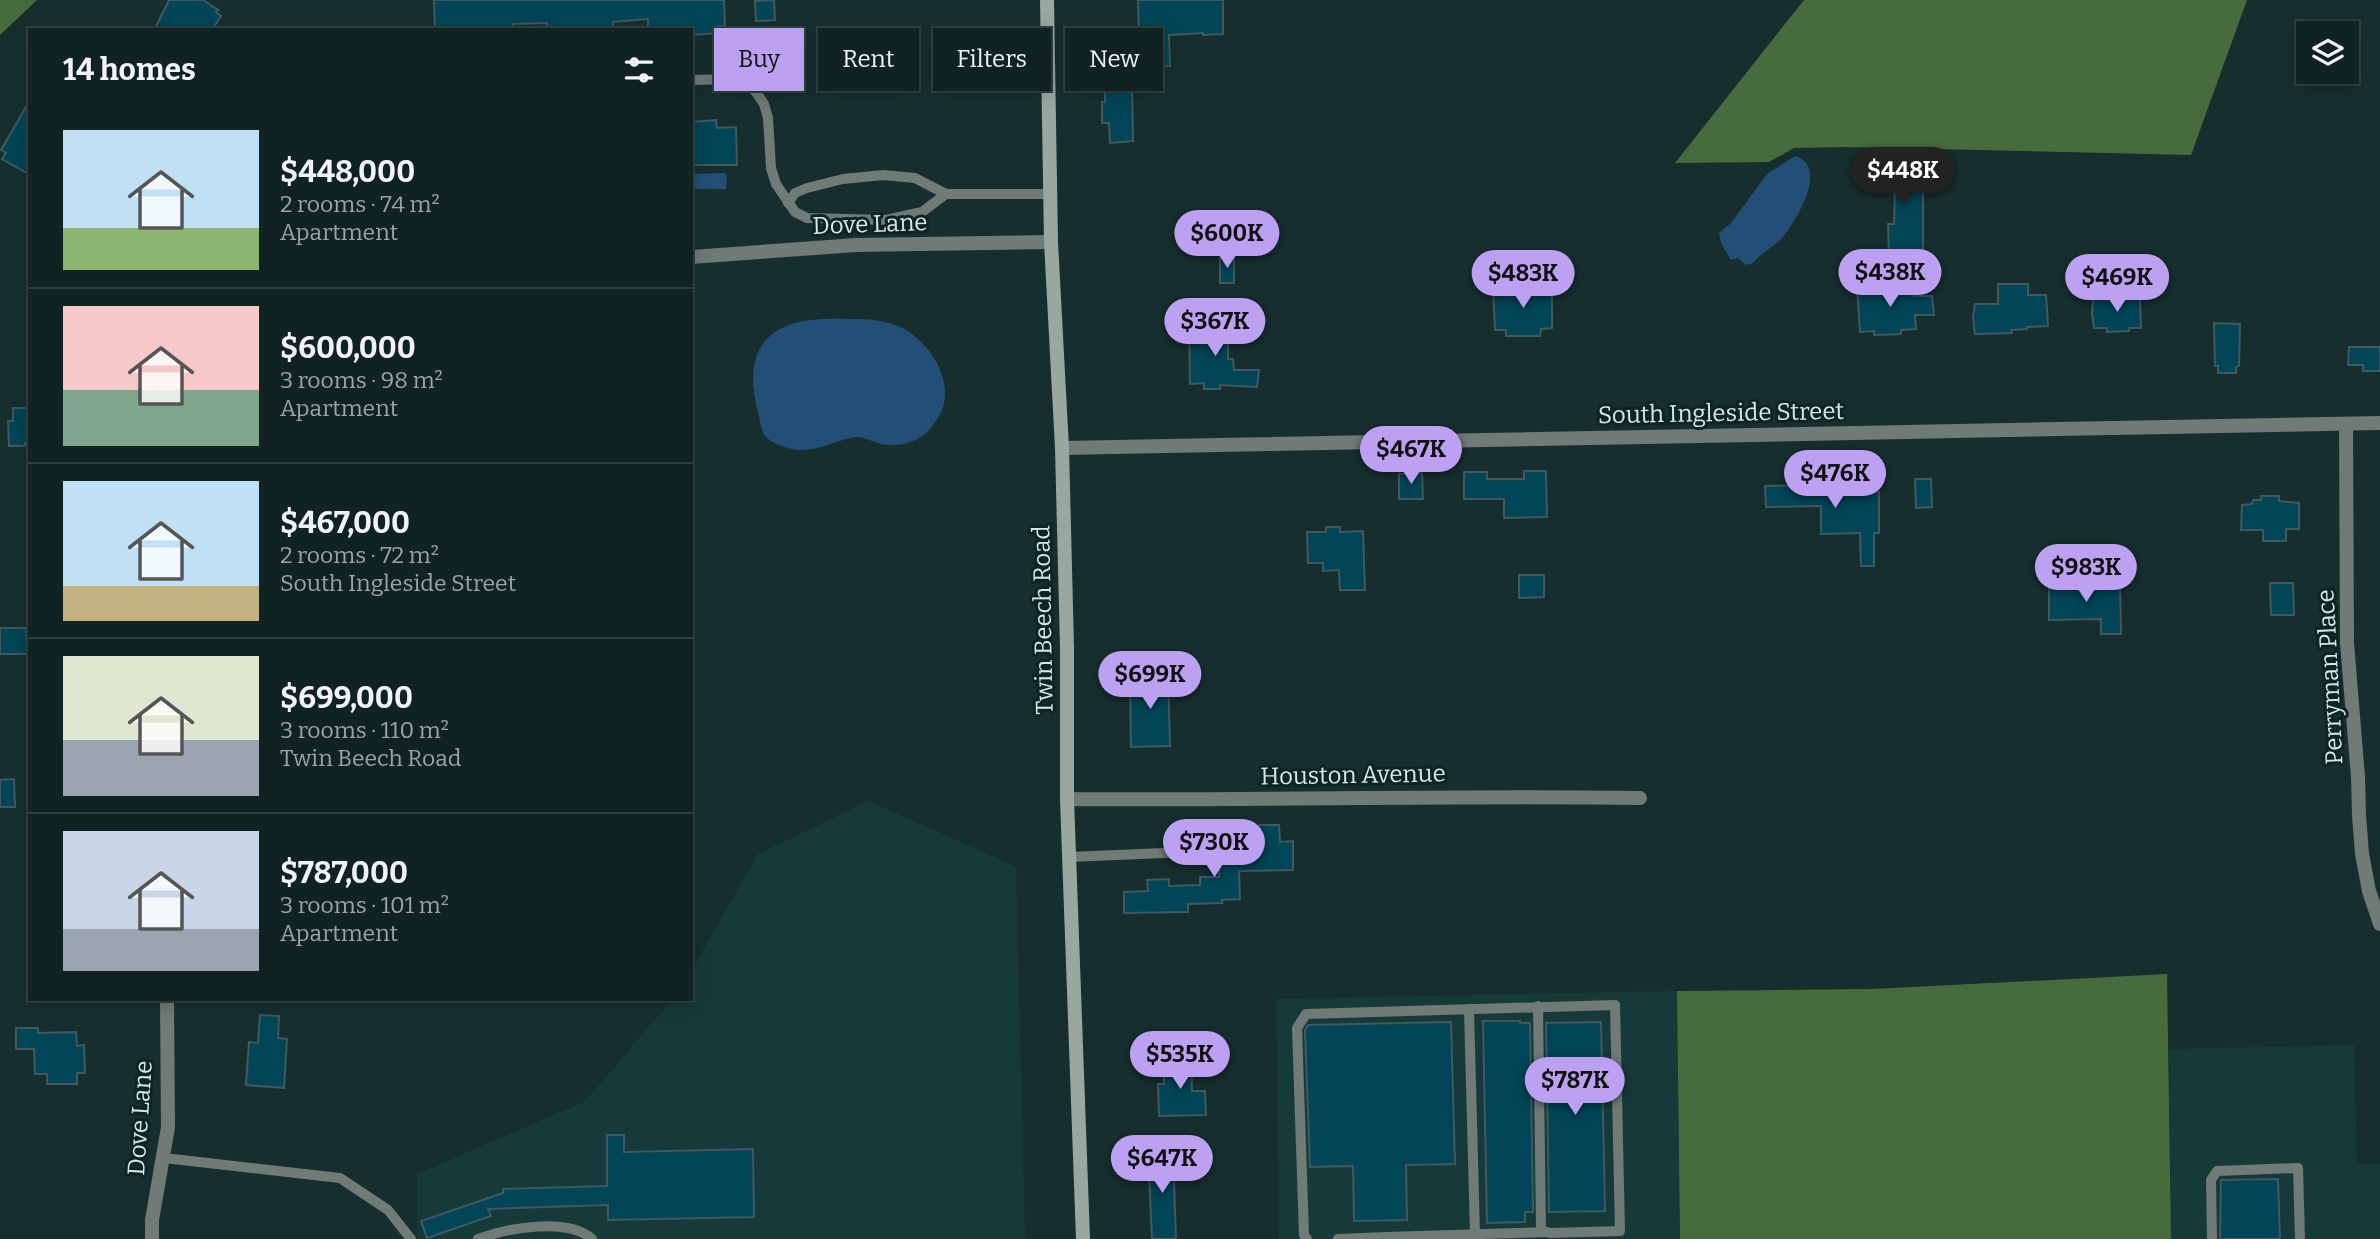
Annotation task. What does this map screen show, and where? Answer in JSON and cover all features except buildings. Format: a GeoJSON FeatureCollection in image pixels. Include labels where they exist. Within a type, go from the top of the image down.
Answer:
{"type":"FeatureCollection","features":[{"type":"Feature","properties":{"kind":"street","name":"Twin Beech Road"},"geometry":{"type":"LineString","coordinates":[[1047,0],[1051,242],[1062,448],[1067,647],[1067,799],[1083,1239]]}},
{"type":"Feature","properties":{"kind":"street","name":"Dove Lane"},"geometry":{"type":"LineString","coordinates":[[693,257],[856,246],[1051,242]]}},
{"type":"Feature","properties":{"kind":"street","name":"South Ingleside Street"},"geometry":{"type":"LineString","coordinates":[[1062,448],[2380,423]]}},
{"type":"Feature","properties":{"kind":"street","name":"Perryman Place"},"geometry":{"type":"LineString","coordinates":[[2346,424],[2347,643],[2362,854],[2369,891],[2380,924]]}},
{"type":"Feature","properties":{"kind":"street","name":"Houston Avenue"},"geometry":{"type":"LineString","coordinates":[[1067,799],[1486,796],[1640,798]]}},
{"type":"Feature","properties":{"kind":"street","name":"Dove Lane"},"geometry":{"type":"LineString","coordinates":[[152,1239],[152,1220],[168,1127],[167,1001]]}},
{"type":"Feature","properties":{"kind":"lane"},"geometry":{"type":"LineString","coordinates":[[693,80],[735,79],[747,84],[755,92],[764,104],[768,118],[771,168],[776,184],[795,212],[807,218],[886,220],[922,212],[946,194]]}},
{"type":"Feature","properties":{"kind":"lane"},"geometry":{"type":"LineString","coordinates":[[788,203],[795,193],[807,188],[843,179],[883,175],[915,178],[946,194],[1050,194]]}},
{"type":"Feature","properties":{"kind":"lane"},"geometry":{"type":"LineString","coordinates":[[1070,857],[1211,851]]}},
{"type":"Feature","properties":{"kind":"lane"},"geometry":{"type":"LineString","coordinates":[[1307,1239],[1304,1235],[1297,1028],[1306,1014],[1615,1005],[1620,1231],[1338,1239]]}},
{"type":"Feature","properties":{"kind":"lane"},"geometry":{"type":"LineString","coordinates":[[1538,1006],[1547,1235]]}},
{"type":"Feature","properties":{"kind":"lane"},"geometry":{"type":"LineString","coordinates":[[1469,1009],[1475,1234]]}},
{"type":"Feature","properties":{"kind":"lane"},"geometry":{"type":"LineString","coordinates":[[164,1158],[340,1178],[388,1210],[411,1239]]}},
{"type":"Feature","properties":{"kind":"lane"},"geometry":{"type":"LineString","coordinates":[[2212,1239],[2211,1180],[2217,1171],[2298,1168],[2301,1239]]}},
{"type":"Feature","properties":{"kind":"lane"},"geometry":{"type":"LineString","coordinates":[[478,1239],[494,1233],[555,1226],[583,1231],[592,1239]]}},
{"type":"Feature","properties":{"kind":"shaded area"},"geometry":{"type":"Polygon","coordinates":[[[869,801],[1016,867],[1025,1239],[417,1239],[417,1174],[586,1101],[670,1001],[693,1001],[693,968],[758,854],[869,801]]]}},
{"type":"Feature","properties":{"kind":"shaded area"},"geometry":{"type":"Polygon","coordinates":[[[1677,991],[1680,1239],[1279,1239],[1276,999],[1677,991]]]}},
{"type":"Feature","properties":{"kind":"shaded area"},"geometry":{"type":"Polygon","coordinates":[[[2354,1045],[2357,1164],[2380,1164],[2380,1239],[2171,1239],[2169,1049],[2354,1045]]]}},
{"type":"Feature","properties":{"kind":"green space"},"geometry":{"type":"Polygon","coordinates":[[[0,0],[37,0],[0,35],[0,0]]]}},
{"type":"Feature","properties":{"kind":"green space"},"geometry":{"type":"Polygon","coordinates":[[[1804,0],[2247,0],[2191,155],[1845,147],[1794,148],[1769,162],[1675,163],[1804,0]]]}},
{"type":"Feature","properties":{"kind":"green space"},"geometry":{"type":"Polygon","coordinates":[[[2167,974],[2171,1239],[1680,1239],[1677,991],[1873,989],[2167,974]]]}},
{"type":"Feature","properties":{"kind":"water"},"geometry":{"type":"Polygon","coordinates":[[[1795,156],[1805,162],[1810,171],[1810,182],[1795,219],[1782,238],[1753,263],[1746,265],[1738,258],[1731,260],[1721,243],[1719,233],[1731,223],[1767,174],[1795,156]]]}},
{"type":"Feature","properties":{"kind":"water"},"geometry":{"type":"Polygon","coordinates":[[[725,173],[726,189],[695,189],[695,174],[725,173]]]}},
{"type":"Feature","properties":{"kind":"water"},"geometry":{"type":"Polygon","coordinates":[[[823,319],[870,320],[896,325],[908,331],[935,360],[941,372],[945,397],[942,410],[931,428],[916,440],[892,445],[856,437],[818,448],[798,450],[768,439],[761,426],[753,384],[755,363],[763,344],[779,330],[800,322],[823,319]]]}}]}
